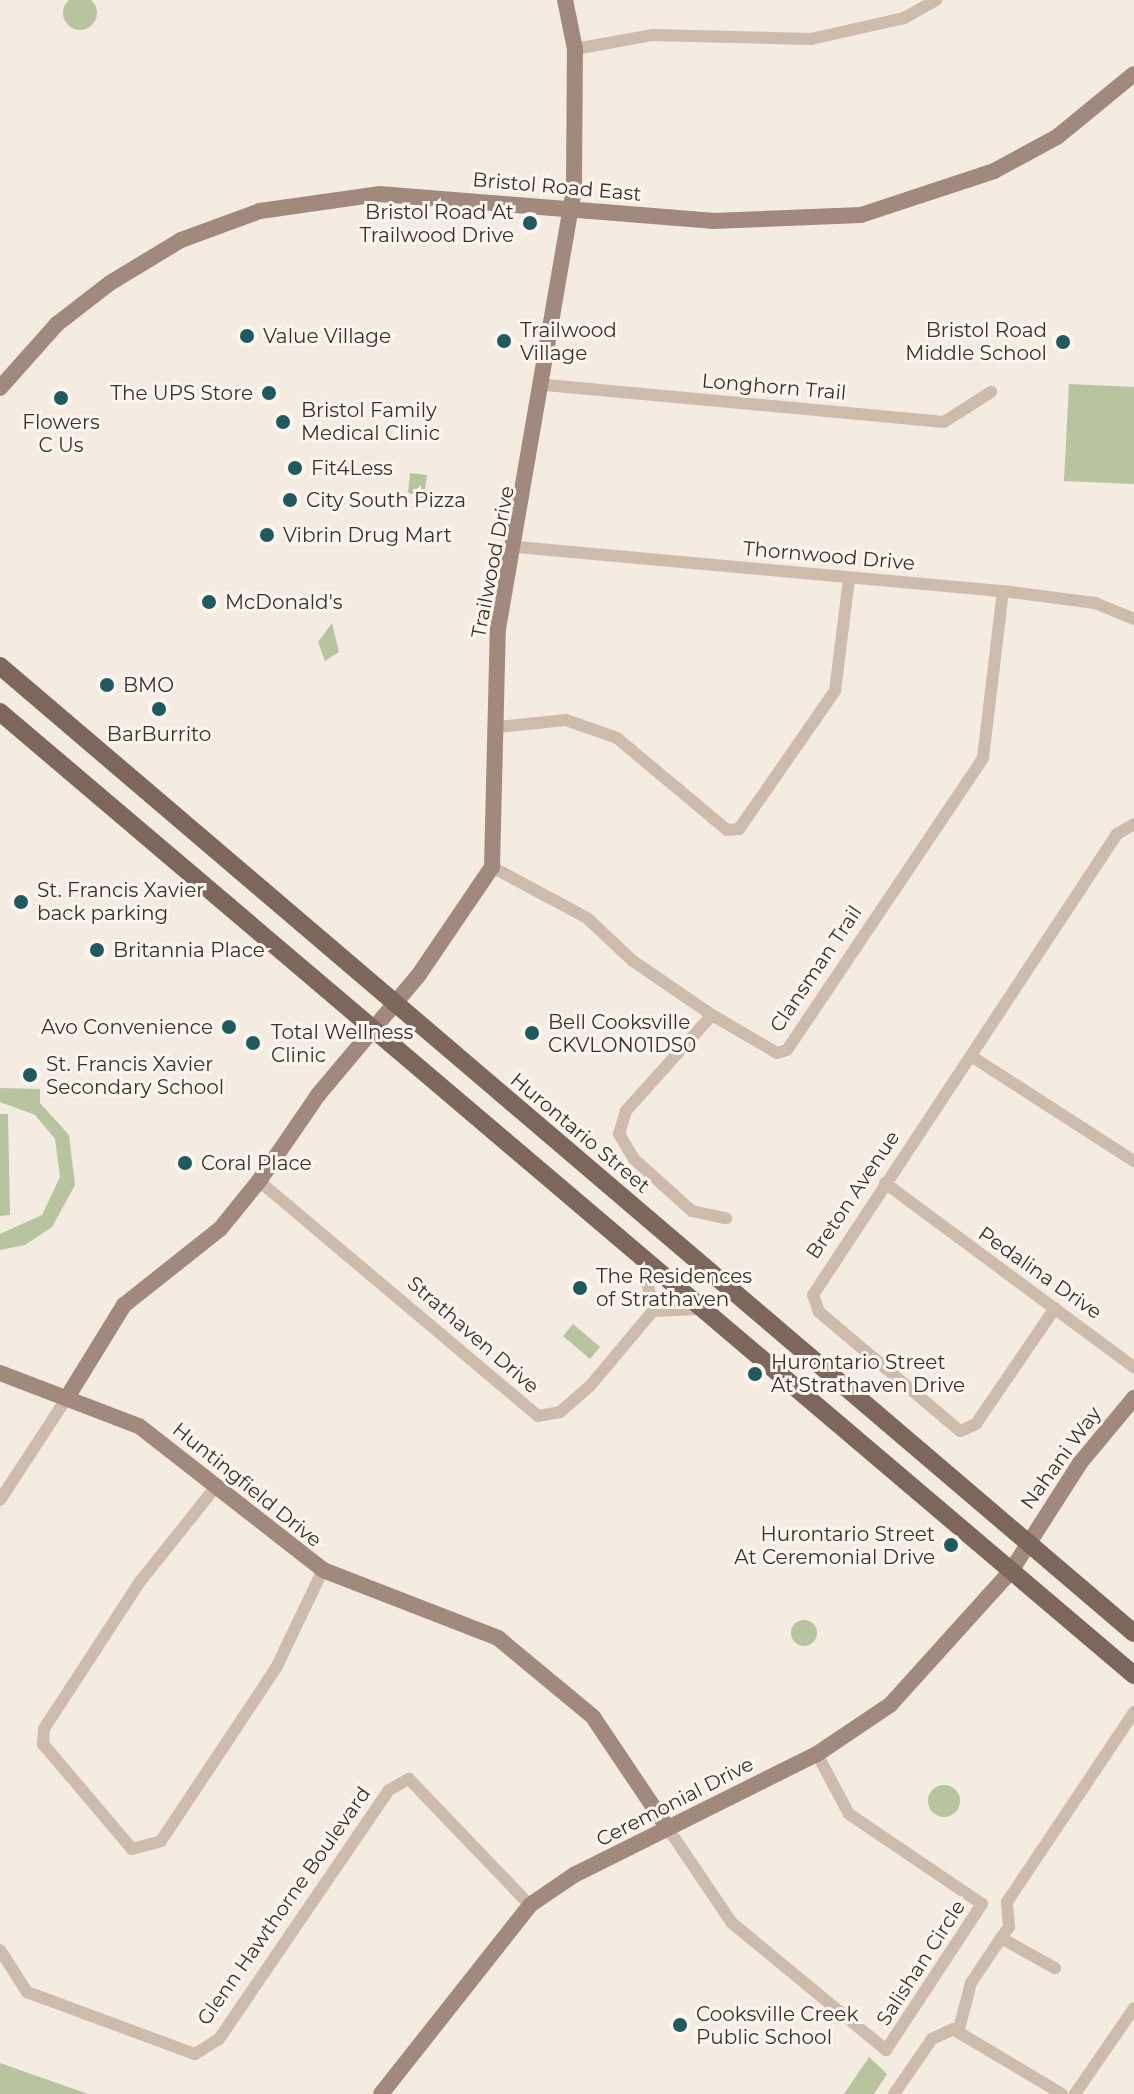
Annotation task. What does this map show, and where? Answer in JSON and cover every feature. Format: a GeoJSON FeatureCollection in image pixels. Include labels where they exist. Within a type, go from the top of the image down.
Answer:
{"type":"FeatureCollection","features":[{"type":"Feature","properties":{"kind":"main road","name":"Hurontario Street"},"geometry":{"type":"LineString","coordinates":[[0,666],[391,1006],[765,1317],[1025,1547],[1134,1633]]}},
{"type":"Feature","properties":{"kind":"main road"},"geometry":{"type":"LineString","coordinates":[[0,712],[1134,1675]]}},
{"type":"Feature","properties":{"kind":"street","name":"Trailwood Drive"},"geometry":{"type":"LineString","coordinates":[[492,867],[498,727],[498,629],[517,547],[546,385],[572,210],[575,49],[565,0]]}},
{"type":"Feature","properties":{"kind":"street"},"geometry":{"type":"LineString","coordinates":[[575,49],[652,35],[811,39],[904,18],[936,0]]}},
{"type":"Feature","properties":{"kind":"street","name":"Bristol Road East"},"geometry":{"type":"LineString","coordinates":[[0,388],[30,350],[110,283],[181,240],[233,219],[356,194],[774,222],[907,204],[994,171],[1057,137],[1134,74]]}},
{"type":"Feature","properties":{"kind":"street","name":"Longhorn Trail"},"geometry":{"type":"LineString","coordinates":[[546,385],[944,422],[991,392]]}},
{"type":"Feature","properties":{"kind":"street","name":"Thornwood Drive"},"geometry":{"type":"LineString","coordinates":[[517,547],[1003,591],[1095,603],[1134,619]]}},
{"type":"Feature","properties":{"kind":"street"},"geometry":{"type":"LineString","coordinates":[[498,727],[566,720],[617,738],[727,830],[739,829],[835,691],[849,578]]}},
{"type":"Feature","properties":{"kind":"street","name":"Clansman Trail"},"geometry":{"type":"LineString","coordinates":[[492,867],[587,918],[633,961],[712,1015],[777,1053],[792,1043],[983,758],[1003,591]]}},
{"type":"Feature","properties":{"kind":"street","name":"Breton Avenue"},"geometry":{"type":"LineString","coordinates":[[1055,1308],[976,1424],[952,1428],[813,1302],[885,1183],[1117,834],[1134,824]]}},
{"type":"Feature","properties":{"kind":"street"},"geometry":{"type":"LineString","coordinates":[[0,1500],[124,1305],[220,1229],[391,1006],[492,867]]}},
{"type":"Feature","properties":{"kind":"street"},"geometry":{"type":"LineString","coordinates":[[712,1015],[626,1111],[619,1134],[634,1159],[692,1211],[726,1218]]}},
{"type":"Feature","properties":{"kind":"street"},"geometry":{"type":"LineString","coordinates":[[971,1056],[1134,1161]]}},
{"type":"Feature","properties":{"kind":"street","name":"Strathaven Drive"},"geometry":{"type":"LineString","coordinates":[[259,1181],[538,1416],[560,1412],[590,1386],[653,1311]]}},
{"type":"Feature","properties":{"kind":"street","name":"Pedalina Drive"},"geometry":{"type":"LineString","coordinates":[[885,1183],[1134,1367]]}},
{"type":"Feature","properties":{"kind":"street"},"geometry":{"type":"LineString","coordinates":[[634,1253],[649,1271],[653,1311],[705,1311]]}},
{"type":"Feature","properties":{"kind":"street","name":"Huntingfield Drive"},"geometry":{"type":"LineString","coordinates":[[0,1373],[68,1396],[139,1426],[214,1489],[323,1570],[498,1638],[593,1717],[667,1827]]}},
{"type":"Feature","properties":{"kind":"street","name":"Nahani Way"},"geometry":{"type":"LineString","coordinates":[[1011,1571],[1025,1547],[1134,1398]]}},
{"type":"Feature","properties":{"kind":"street"},"geometry":{"type":"LineString","coordinates":[[214,1489],[139,1583],[44,1729],[43,1744],[132,1849],[161,1841],[276,1668],[323,1570]]}},
{"type":"Feature","properties":{"kind":"street","name":"Ceremonial Drive"},"geometry":{"type":"LineString","coordinates":[[381,2094],[530,1905],[667,1827],[817,1754],[890,1705],[1011,1571]]}},
{"type":"Feature","properties":{"kind":"street"},"geometry":{"type":"LineString","coordinates":[[894,2094],[932,2039],[956,2029],[971,1983],[1001,1938],[1019,1881],[1134,1712]]}},
{"type":"Feature","properties":{"kind":"street","name":"Salishan Circle"},"geometry":{"type":"LineString","coordinates":[[667,1827],[732,1923],[886,2050],[982,1904],[849,1814],[817,1754]]}},
{"type":"Feature","properties":{"kind":"street","name":"Glenn Hawthorne Boulevard"},"geometry":{"type":"LineString","coordinates":[[0,1950],[27,1992],[195,2054],[219,2039],[389,1790],[409,1779],[530,1905]]}},
{"type":"Feature","properties":{"kind":"street"},"geometry":{"type":"LineString","coordinates":[[1001,1938],[1055,1968]]}},
{"type":"Feature","properties":{"kind":"street"},"geometry":{"type":"LineString","coordinates":[[1075,2094],[1134,2008]]}},
{"type":"Feature","properties":{"kind":"street"},"geometry":{"type":"LineString","coordinates":[[956,2029],[1062,2094]]}},
{"type":"Feature","properties":{"kind":"green space"},"geometry":{"type":"Polygon","coordinates":[[[80,-4],[92,1],[97,13],[92,25],[80,30],[68,25],[63,13],[68,1],[80,-4]]]}},
{"type":"Feature","properties":{"kind":"green space"},"geometry":{"type":"Polygon","coordinates":[[[1069,384],[1134,387],[1134,484],[1064,481],[1069,384]]]}},
{"type":"Feature","properties":{"kind":"green space"},"geometry":{"type":"Polygon","coordinates":[[[410,473],[427,475],[423,502],[408,492],[410,473]]]}},
{"type":"Feature","properties":{"kind":"green space"},"geometry":{"type":"Polygon","coordinates":[[[332,623],[339,652],[325,661],[318,642],[332,623]]]}},
{"type":"Feature","properties":{"kind":"green space"},"geometry":{"type":"Polygon","coordinates":[[[0,1088],[40,1089],[40,1103],[69,1135],[75,1185],[52,1227],[25,1245],[0,1250],[0,1234],[42,1215],[60,1177],[55,1139],[35,1115],[0,1102],[0,1088]]]}},
{"type":"Feature","properties":{"kind":"green space"},"geometry":{"type":"Polygon","coordinates":[[[0,1114],[8,1114],[10,1215],[0,1216],[0,1114]]]}},
{"type":"Feature","properties":{"kind":"green space"},"geometry":{"type":"Polygon","coordinates":[[[573,1324],[600,1347],[590,1359],[563,1336],[573,1324]]]}},
{"type":"Feature","properties":{"kind":"green space"},"geometry":{"type":"Polygon","coordinates":[[[804,1620],[813,1624],[817,1633],[813,1642],[804,1646],[795,1642],[791,1633],[795,1624],[804,1620]]]}},
{"type":"Feature","properties":{"kind":"green space"},"geometry":{"type":"Polygon","coordinates":[[[944,1785],[955,1790],[960,1801],[955,1812],[944,1817],[933,1812],[928,1801],[933,1790],[944,1785]]]}},
{"type":"Feature","properties":{"kind":"green space"},"geometry":{"type":"Polygon","coordinates":[[[869,2057],[887,2074],[874,2094],[844,2094],[869,2057]]]}},
{"type":"Feature","properties":{"kind":"green space"},"geometry":{"type":"Polygon","coordinates":[[[0,2063],[88,2094],[0,2094],[0,2063]]]}},
{"type":"Feature","properties":{"kind":"place","name":"Bristol Road At Trailwood Drive"},"geometry":{"type":"Point","coordinates":[530,223]}},
{"type":"Feature","properties":{"kind":"place","name":"Value Village"},"geometry":{"type":"Point","coordinates":[247,336]}},
{"type":"Feature","properties":{"kind":"place","name":"Trailwood Village"},"geometry":{"type":"Point","coordinates":[504,341]}},
{"type":"Feature","properties":{"kind":"place","name":"Bristol Road Middle School"},"geometry":{"type":"Point","coordinates":[1063,342]}},
{"type":"Feature","properties":{"kind":"place","name":"The UPS Store"},"geometry":{"type":"Point","coordinates":[269,393]}},
{"type":"Feature","properties":{"kind":"place","name":"Flowers C Us"},"geometry":{"type":"Point","coordinates":[61,398]}},
{"type":"Feature","properties":{"kind":"place","name":"Bristol Family Medical Clinic"},"geometry":{"type":"Point","coordinates":[283,422]}},
{"type":"Feature","properties":{"kind":"place","name":"Fit4Less"},"geometry":{"type":"Point","coordinates":[295,468]}},
{"type":"Feature","properties":{"kind":"place","name":"City South Pizza"},"geometry":{"type":"Point","coordinates":[290,500]}},
{"type":"Feature","properties":{"kind":"place","name":"Vibrin Drug Mart"},"geometry":{"type":"Point","coordinates":[267,535]}},
{"type":"Feature","properties":{"kind":"place","name":"McDonald's"},"geometry":{"type":"Point","coordinates":[209,602]}},
{"type":"Feature","properties":{"kind":"place","name":"BMO"},"geometry":{"type":"Point","coordinates":[107,685]}},
{"type":"Feature","properties":{"kind":"place","name":"BarBurrito"},"geometry":{"type":"Point","coordinates":[159,709]}},
{"type":"Feature","properties":{"kind":"place","name":"St. Francis Xavier back parking"},"geometry":{"type":"Point","coordinates":[21,902]}},
{"type":"Feature","properties":{"kind":"place","name":"Britannia Place"},"geometry":{"type":"Point","coordinates":[97,950]}},
{"type":"Feature","properties":{"kind":"place","name":"Avo Convenience"},"geometry":{"type":"Point","coordinates":[229,1027]}},
{"type":"Feature","properties":{"kind":"place","name":"Bell Cooksville CKVLON01DS0"},"geometry":{"type":"Point","coordinates":[532,1033]}},
{"type":"Feature","properties":{"kind":"place","name":"Total Wellness Clinic"},"geometry":{"type":"Point","coordinates":[253,1043]}},
{"type":"Feature","properties":{"kind":"place","name":"St. Francis Xavier Secondary School"},"geometry":{"type":"Point","coordinates":[30,1075]}},
{"type":"Feature","properties":{"kind":"place","name":"Coral Place"},"geometry":{"type":"Point","coordinates":[185,1163]}},
{"type":"Feature","properties":{"kind":"place","name":"The Residences of Strathaven"},"geometry":{"type":"Point","coordinates":[580,1288]}},
{"type":"Feature","properties":{"kind":"place","name":"Hurontario Street At Strathaven Drive"},"geometry":{"type":"Point","coordinates":[755,1374]}},
{"type":"Feature","properties":{"kind":"place","name":"Hurontario Street At Ceremonial Drive"},"geometry":{"type":"Point","coordinates":[951,1545]}},
{"type":"Feature","properties":{"kind":"place","name":"Cooksville Creek Public School"},"geometry":{"type":"Point","coordinates":[680,2025]}}]}
